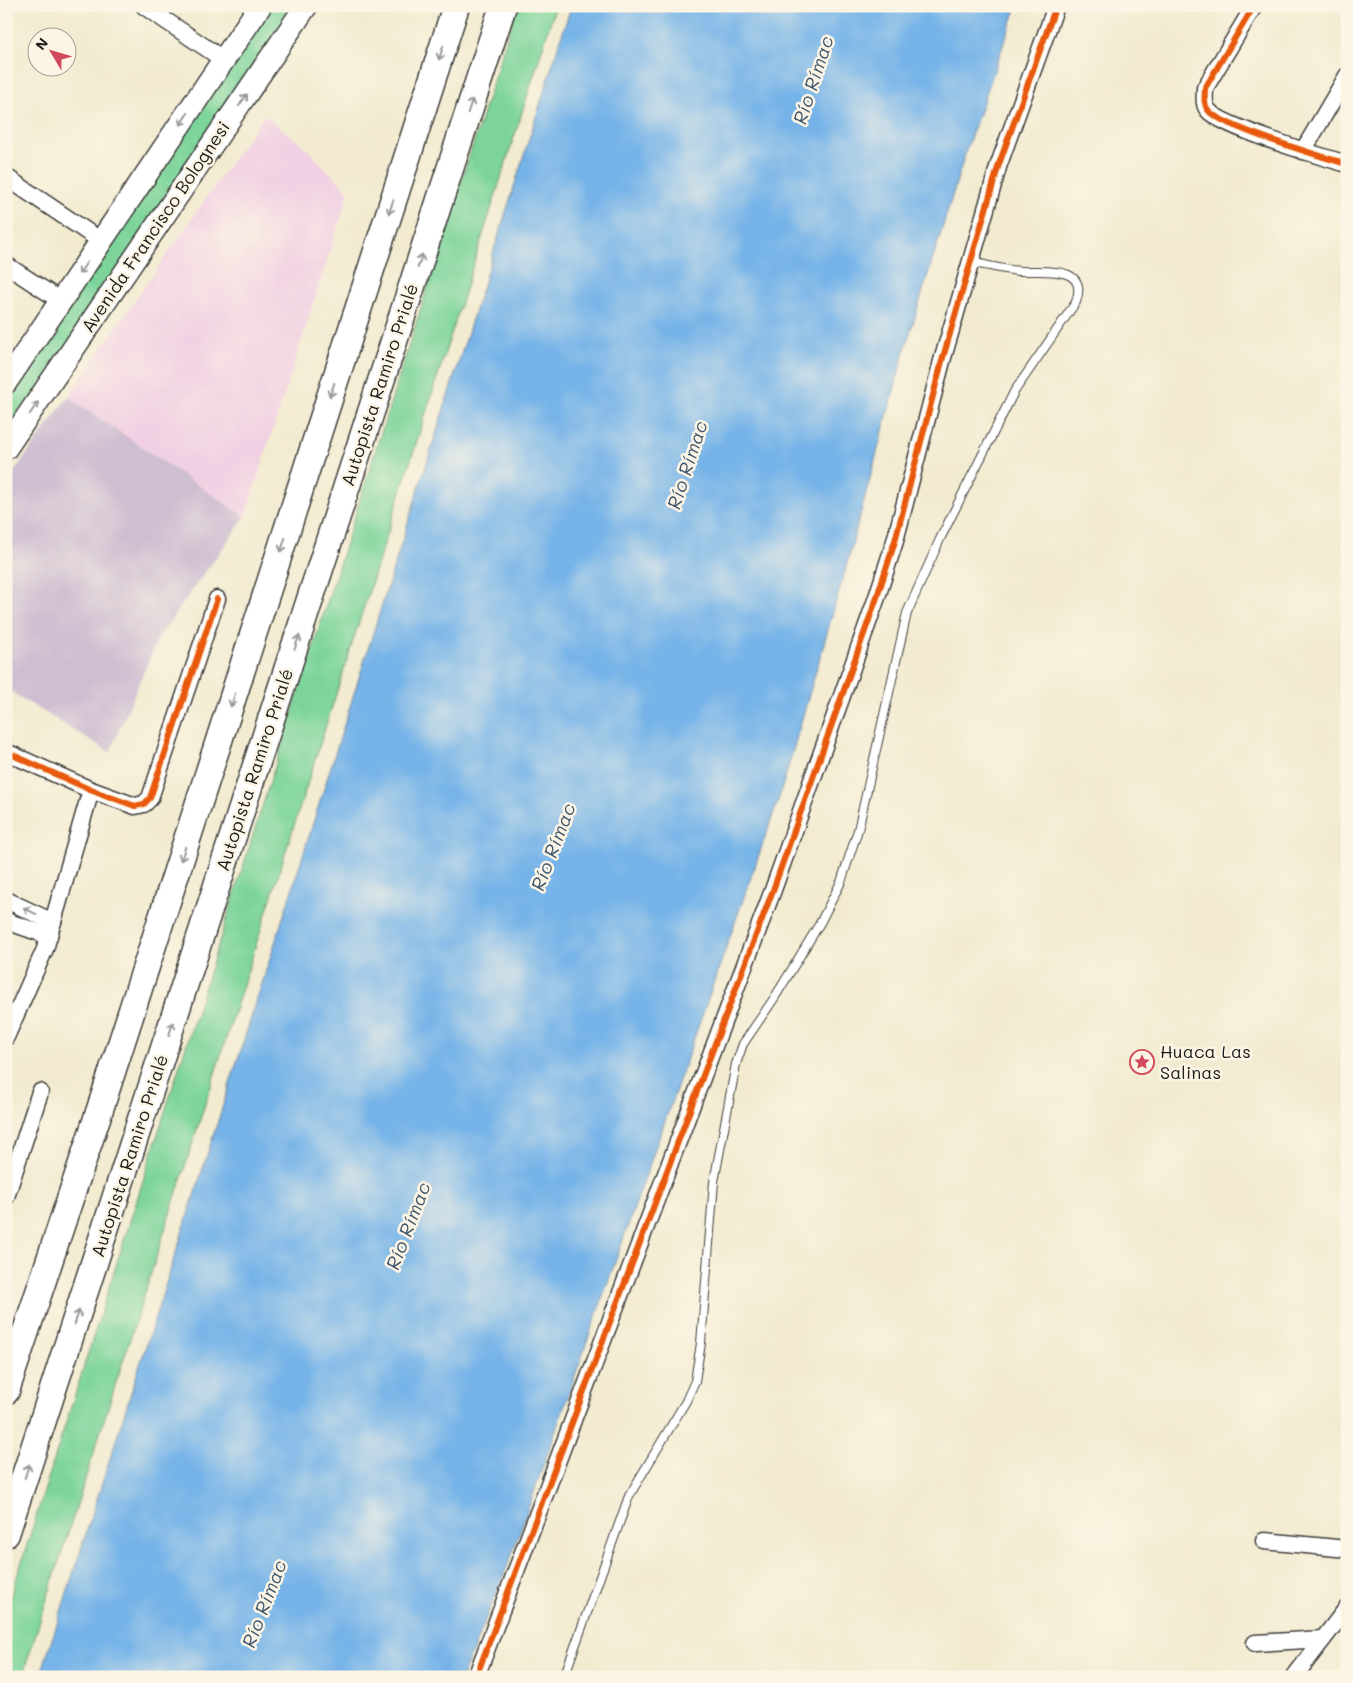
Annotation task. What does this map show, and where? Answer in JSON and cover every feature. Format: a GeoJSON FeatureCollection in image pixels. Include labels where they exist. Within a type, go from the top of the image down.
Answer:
{"type":"FeatureCollection","features":[{"type":"Feature","properties":{"kind":"highway"},"geometry":{"type":"LineString","coordinates":[[6,1391],[104,1100],[456,6]]}},
{"type":"Feature","properties":{"kind":"highway","name":"Autopista Ramiro Prialé"},"geometry":{"type":"LineString","coordinates":[[6,1534],[503,6]]}},
{"type":"Feature","properties":{"kind":"main road"},"geometry":{"type":"LineString","coordinates":[[6,382],[260,6]]}},
{"type":"Feature","properties":{"kind":"main road","name":"Avenida Francisco Bolognesi"},"geometry":{"type":"LineString","coordinates":[[6,448],[306,6]]}},
{"type":"Feature","properties":{"kind":"street"},"geometry":{"type":"LineString","coordinates":[[144,6],[224,60]]}},
{"type":"Feature","properties":{"kind":"street"},"geometry":{"type":"LineString","coordinates":[[476,1677],[773,890],[876,600],[896,541],[942,360],[999,164],[1056,6]]}},
{"type":"Feature","properties":{"kind":"street"},"geometry":{"type":"LineString","coordinates":[[1254,6],[1205,88],[1204,103],[1208,111],[1220,121],[1303,151],[1347,164]]}},
{"type":"Feature","properties":{"kind":"street"},"geometry":{"type":"LineString","coordinates":[[1303,151],[1347,76]]}},
{"type":"Feature","properties":{"kind":"street"},"geometry":{"type":"LineString","coordinates":[[7,179],[101,242]]}},
{"type":"Feature","properties":{"kind":"street"},"geometry":{"type":"LineString","coordinates":[[6,265],[61,301]]}},
{"type":"Feature","properties":{"kind":"street"},"geometry":{"type":"LineString","coordinates":[[6,752],[91,790],[135,806],[144,804],[150,798],[217,599]]}},
{"type":"Feature","properties":{"kind":"street"},"geometry":{"type":"LineString","coordinates":[[6,1037],[45,949],[91,790]]}},
{"type":"Feature","properties":{"kind":"street"},"geometry":{"type":"LineString","coordinates":[[6,900],[51,929]]}},
{"type":"Feature","properties":{"kind":"street"},"geometry":{"type":"LineString","coordinates":[[6,921],[51,929]]}},
{"type":"Feature","properties":{"kind":"street"},"geometry":{"type":"LineString","coordinates":[[6,1197],[40,1092]]}},
{"type":"Feature","properties":{"kind":"street"},"geometry":{"type":"LineString","coordinates":[[1264,1541],[1347,1549]]}},
{"type":"Feature","properties":{"kind":"street"},"geometry":{"type":"LineString","coordinates":[[1294,1677],[1347,1608]]}},
{"type":"Feature","properties":{"kind":"street"},"geometry":{"type":"LineString","coordinates":[[1255,1642],[1323,1638]]}},
{"type":"Feature","properties":{"kind":"lane"},"geometry":{"type":"LineString","coordinates":[[564,1677],[629,1496],[686,1401],[695,1381],[702,1334],[714,1182],[739,1054],[743,1044],[820,923],[841,882],[858,830],[907,614],[941,537],[1014,392],[1070,310],[1079,293],[1078,284],[1068,274],[1048,270],[1019,271],[970,262]]}},
{"type":"Feature","properties":{"kind":"shaded area"},"geometry":{"type":"Polygon","coordinates":[[[264,115],[305,147],[349,192],[245,517],[68,397],[264,115]]]}},
{"type":"Feature","properties":{"kind":"shaded area"},"geometry":{"type":"Polygon","coordinates":[[[68,397],[245,517],[158,638],[110,752],[6,689],[6,483],[68,397]]]}},
{"type":"Feature","properties":{"kind":"green space"},"geometry":{"type":"Polygon","coordinates":[[[267,6],[300,6],[6,440],[6,395],[267,6]]]}},
{"type":"Feature","properties":{"kind":"green space"},"geometry":{"type":"Polygon","coordinates":[[[517,6],[556,6],[22,1677],[6,1677],[6,1611],[517,6]]]}},
{"type":"Feature","properties":{"kind":"water","name":"Río Rímac"},"geometry":{"type":"Polygon","coordinates":[[[571,6],[1017,6],[967,148],[906,346],[843,578],[780,795],[510,1560],[462,1677],[40,1677],[297,874],[571,6]]]}},
{"type":"Feature","properties":{"kind":"cycle path"},"geometry":{"type":"LineString","coordinates":[[476,1677],[773,890],[876,600],[895,541],[942,361],[999,164],[1056,6]]}},
{"type":"Feature","properties":{"kind":"cycle path"},"geometry":{"type":"LineString","coordinates":[[1254,6],[1205,88],[1206,108],[1216,117],[1250,132],[1347,164]]}},
{"type":"Feature","properties":{"kind":"cycle path"},"geometry":{"type":"LineString","coordinates":[[6,752],[91,790],[135,806],[144,804],[150,798],[217,599]]}},
{"type":"Feature","properties":{"kind":"place","name":"Huaca Las Salinas"},"geometry":{"type":"Point","coordinates":[1142,1062]}}]}
